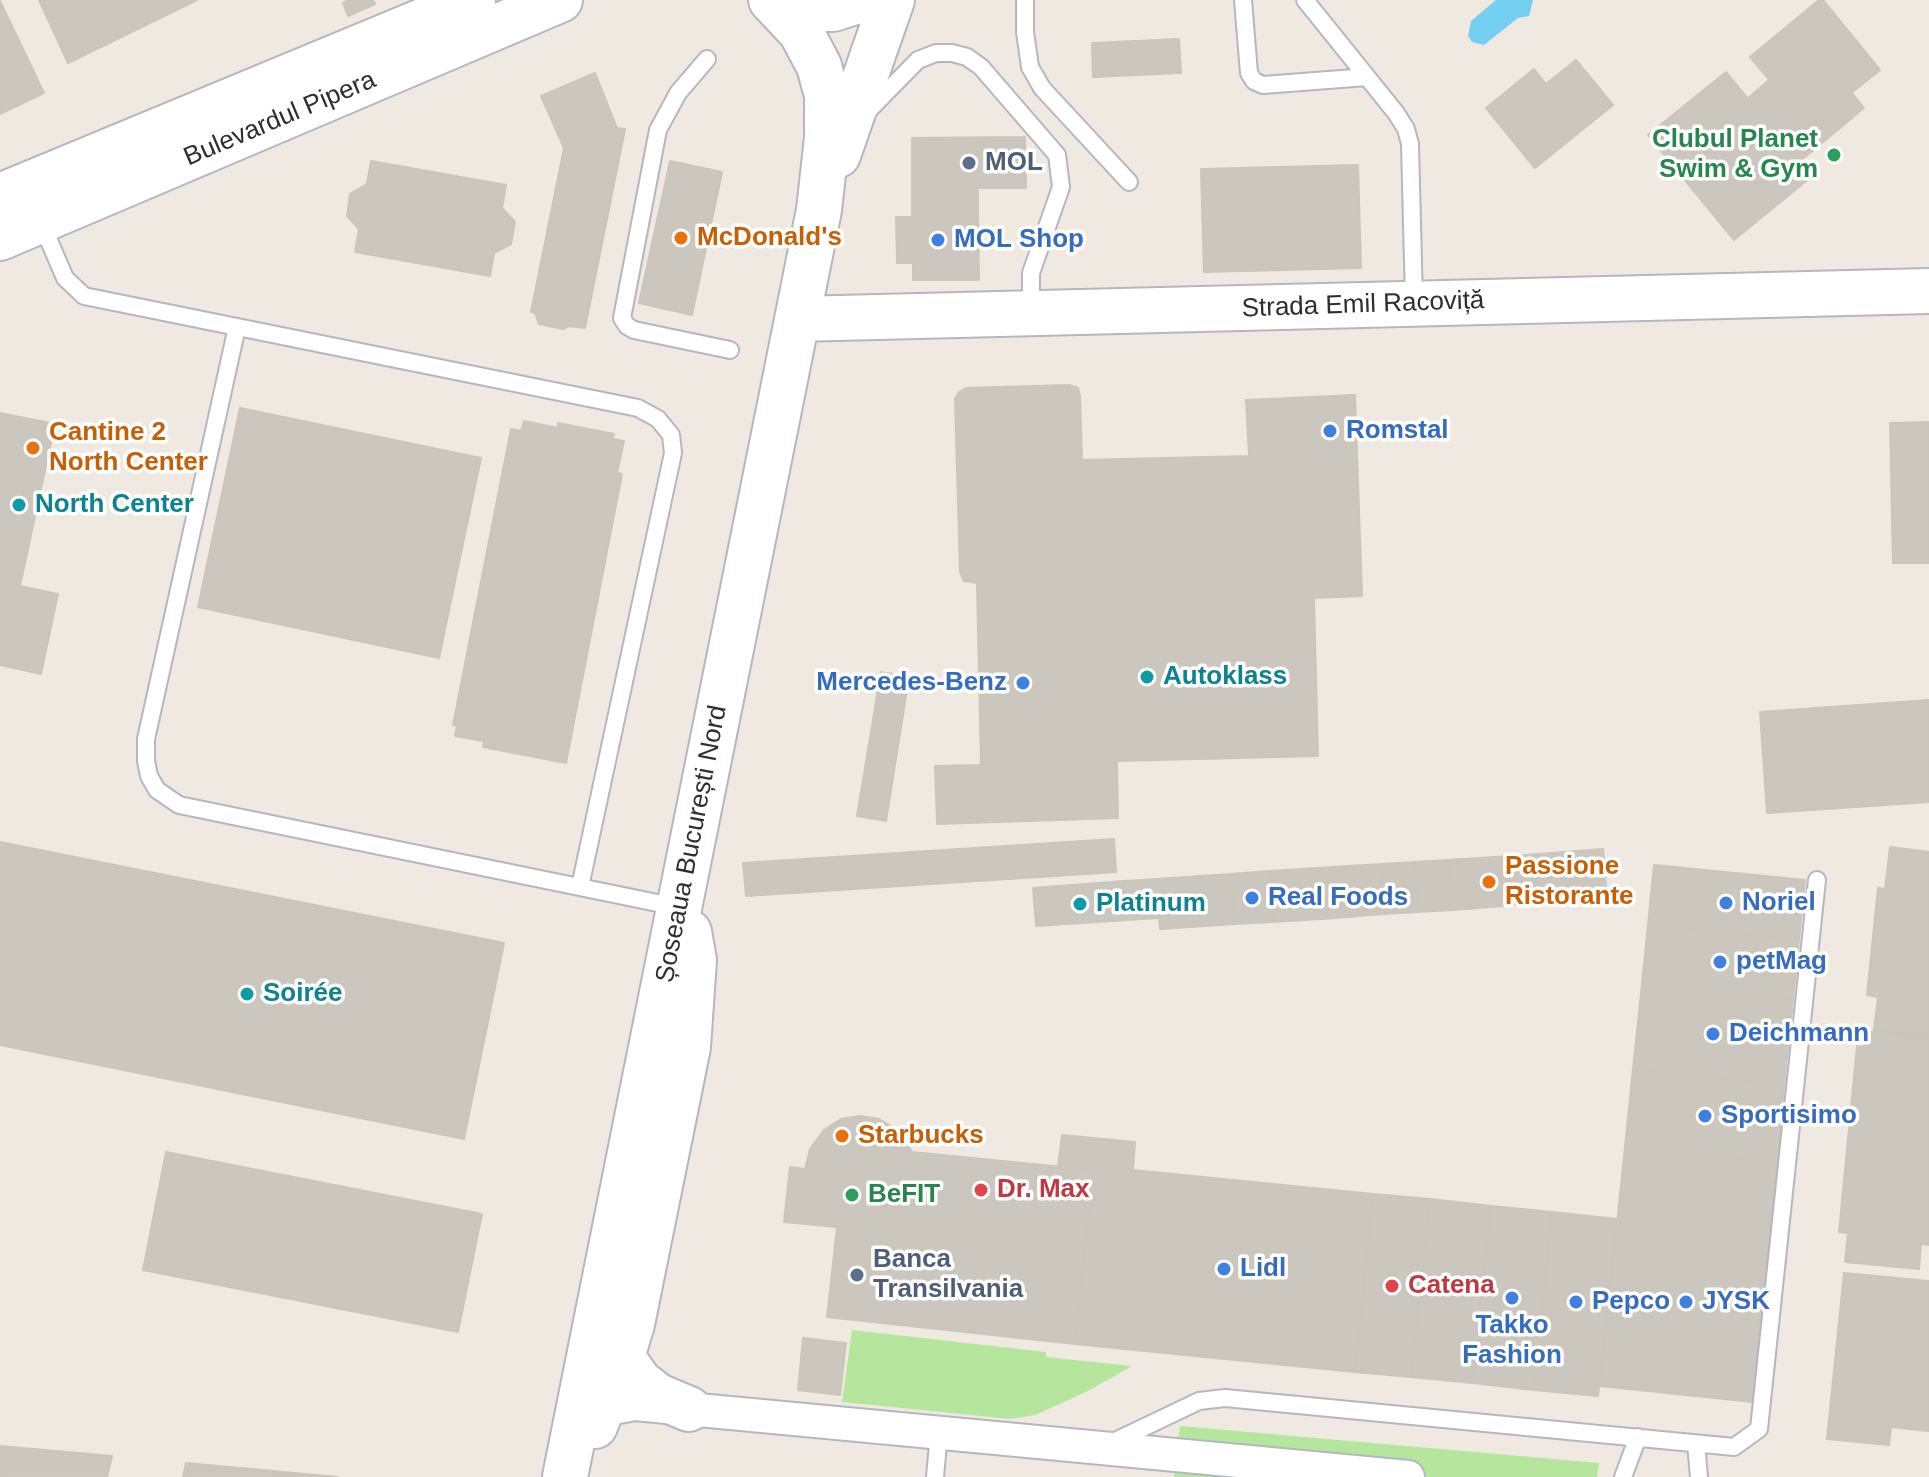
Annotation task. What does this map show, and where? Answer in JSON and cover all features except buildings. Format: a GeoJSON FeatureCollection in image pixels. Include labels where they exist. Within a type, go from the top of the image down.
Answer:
{"type":"FeatureCollection","features":[{"type":"Feature","properties":{"kind":"main road","name":"Bulevardul Pipera"},"geometry":{"type":"LineString","coordinates":[[0,196],[473,0]]}},
{"type":"Feature","properties":{"kind":"main road","name":"Bulevardul Pipera"},"geometry":{"type":"LineString","coordinates":[[0,238],[560,0]]}},
{"type":"Feature","properties":{"kind":"main road"},"geometry":{"type":"LineString","coordinates":[[771,0],[802,9],[833,9],[861,0]]}},
{"type":"Feature","properties":{"kind":"main road","name":"Șoseaua București Nord"},"geometry":{"type":"LineString","coordinates":[[577,1450],[605,1272],[819,210],[827,138],[827,95],[819,66],[801,32],[771,0]]}},
{"type":"Feature","properties":{"kind":"main road","name":"Șoseaua București Nord"},"geometry":{"type":"LineString","coordinates":[[819,210],[892,0]]}},
{"type":"Feature","properties":{"kind":"main road","name":"Strada Emil Racoviță"},"geometry":{"type":"LineString","coordinates":[[797,319],[1929,291]]}},
{"type":"Feature","properties":{"kind":"main road"},"geometry":{"type":"LineString","coordinates":[[577,1450],[622,1357],[639,1295],[690,1036],[694,960],[692,940],[679,907]]}},
{"type":"Feature","properties":{"kind":"main road"},"geometry":{"type":"LineString","coordinates":[[605,1272],[606,1305],[622,1357],[649,1389],[689,1409]]}},
{"type":"Feature","properties":{"kind":"street"},"geometry":{"type":"LineString","coordinates":[[577,1450],[635,1404],[1408,1477]]}},
{"type":"Feature","properties":{"kind":"lane"},"geometry":{"type":"LineString","coordinates":[[1025,0],[1030,67],[1060,108],[1129,182]]}},
{"type":"Feature","properties":{"kind":"lane"},"geometry":{"type":"LineString","coordinates":[[1243,0],[1249,73],[1254,81],[1263,85],[1367,77]]}},
{"type":"Feature","properties":{"kind":"lane"},"geometry":{"type":"LineString","coordinates":[[1305,0],[1406,129],[1410,144],[1414,304]]}},
{"type":"Feature","properties":{"kind":"lane"},"geometry":{"type":"LineString","coordinates":[[845,135],[918,60],[936,53],[952,53],[967,57],[981,67],[1057,155],[1062,174],[1057,201],[1031,273],[1031,314]]}},
{"type":"Feature","properties":{"kind":"lane"},"geometry":{"type":"LineString","coordinates":[[707,59],[678,93],[658,130],[622,318],[634,330],[730,350]]}},
{"type":"Feature","properties":{"kind":"lane"},"geometry":{"type":"LineString","coordinates":[[40,221],[65,278],[84,296],[638,408],[658,419],[671,435],[673,453],[580,887]]}},
{"type":"Feature","properties":{"kind":"lane"},"geometry":{"type":"LineString","coordinates":[[237,327],[146,739],[149,776],[157,790],[179,805],[679,907]]}},
{"type":"Feature","properties":{"kind":"lane"},"geometry":{"type":"LineString","coordinates":[[1100,1448],[1199,1401],[1225,1398],[1734,1447],[1759,1429],[1817,880]]}},
{"type":"Feature","properties":{"kind":"lane"},"geometry":{"type":"LineString","coordinates":[[935,1477],[939,1433]]}},
{"type":"Feature","properties":{"kind":"lane"},"geometry":{"type":"LineString","coordinates":[[1623,1477],[1638,1437]]}},
{"type":"Feature","properties":{"kind":"lane"},"geometry":{"type":"LineString","coordinates":[[1696,1444],[1699,1477]]}},
{"type":"Feature","properties":{"kind":"green space"},"geometry":{"type":"Polygon","coordinates":[[[852,1330],[1046,1352],[1046,1357],[1132,1366],[1086,1392],[1035,1415],[1010,1419],[842,1402],[852,1330]]]}},
{"type":"Feature","properties":{"kind":"green space"},"geometry":{"type":"Polygon","coordinates":[[[1180,1426],[1599,1463],[1597,1477],[1174,1477],[1180,1426]]]}},
{"type":"Feature","properties":{"kind":"water"},"geometry":{"type":"Polygon","coordinates":[[[1496,0],[1533,0],[1529,16],[1518,18],[1484,45],[1472,42],[1468,36],[1471,21],[1496,0]]]}},
{"type":"Feature","properties":{"kind":"place","name":"Clubul Planet Swim & Gym"},"geometry":{"type":"Point","coordinates":[1834,155]}},
{"type":"Feature","properties":{"kind":"place","name":"MOL"},"geometry":{"type":"Point","coordinates":[969,163]}},
{"type":"Feature","properties":{"kind":"place","name":"McDonald's"},"geometry":{"type":"Point","coordinates":[681,238]}},
{"type":"Feature","properties":{"kind":"place","name":"MOL Shop"},"geometry":{"type":"Point","coordinates":[938,240]}},
{"type":"Feature","properties":{"kind":"place","name":"Romstal"},"geometry":{"type":"Point","coordinates":[1330,431]}},
{"type":"Feature","properties":{"kind":"place","name":"Cantine 2 North Center"},"geometry":{"type":"Point","coordinates":[33,448]}},
{"type":"Feature","properties":{"kind":"place","name":"North Center"},"geometry":{"type":"Point","coordinates":[19,505]}},
{"type":"Feature","properties":{"kind":"place","name":"Autoklass"},"geometry":{"type":"Point","coordinates":[1147,677]}},
{"type":"Feature","properties":{"kind":"place","name":"Mercedes-Benz"},"geometry":{"type":"Point","coordinates":[1023,683]}},
{"type":"Feature","properties":{"kind":"place","name":"Passione Ristorante"},"geometry":{"type":"Point","coordinates":[1489,882]}},
{"type":"Feature","properties":{"kind":"place","name":"Real Foods"},"geometry":{"type":"Point","coordinates":[1252,898]}},
{"type":"Feature","properties":{"kind":"place","name":"Noriel"},"geometry":{"type":"Point","coordinates":[1726,903]}},
{"type":"Feature","properties":{"kind":"place","name":"Platinum"},"geometry":{"type":"Point","coordinates":[1080,904]}},
{"type":"Feature","properties":{"kind":"place","name":"petMag"},"geometry":{"type":"Point","coordinates":[1720,962]}},
{"type":"Feature","properties":{"kind":"place","name":"Soirée"},"geometry":{"type":"Point","coordinates":[247,994]}},
{"type":"Feature","properties":{"kind":"place","name":"Deichmann"},"geometry":{"type":"Point","coordinates":[1713,1034]}},
{"type":"Feature","properties":{"kind":"place","name":"Sportisimo"},"geometry":{"type":"Point","coordinates":[1705,1116]}},
{"type":"Feature","properties":{"kind":"place","name":"Starbucks"},"geometry":{"type":"Point","coordinates":[842,1136]}},
{"type":"Feature","properties":{"kind":"place","name":"Dr. Max"},"geometry":{"type":"Point","coordinates":[981,1190]}},
{"type":"Feature","properties":{"kind":"place","name":"BeFIT"},"geometry":{"type":"Point","coordinates":[852,1195]}},
{"type":"Feature","properties":{"kind":"place","name":"Lidl"},"geometry":{"type":"Point","coordinates":[1224,1269]}},
{"type":"Feature","properties":{"kind":"place","name":"Banca Transilvania"},"geometry":{"type":"Point","coordinates":[857,1275]}},
{"type":"Feature","properties":{"kind":"place","name":"Catena"},"geometry":{"type":"Point","coordinates":[1392,1286]}},
{"type":"Feature","properties":{"kind":"place","name":"Takko Fashion"},"geometry":{"type":"Point","coordinates":[1512,1298]}},
{"type":"Feature","properties":{"kind":"place","name":"Pepco"},"geometry":{"type":"Point","coordinates":[1576,1302]}},
{"type":"Feature","properties":{"kind":"place","name":"JYSK"},"geometry":{"type":"Point","coordinates":[1686,1302]}}]}
